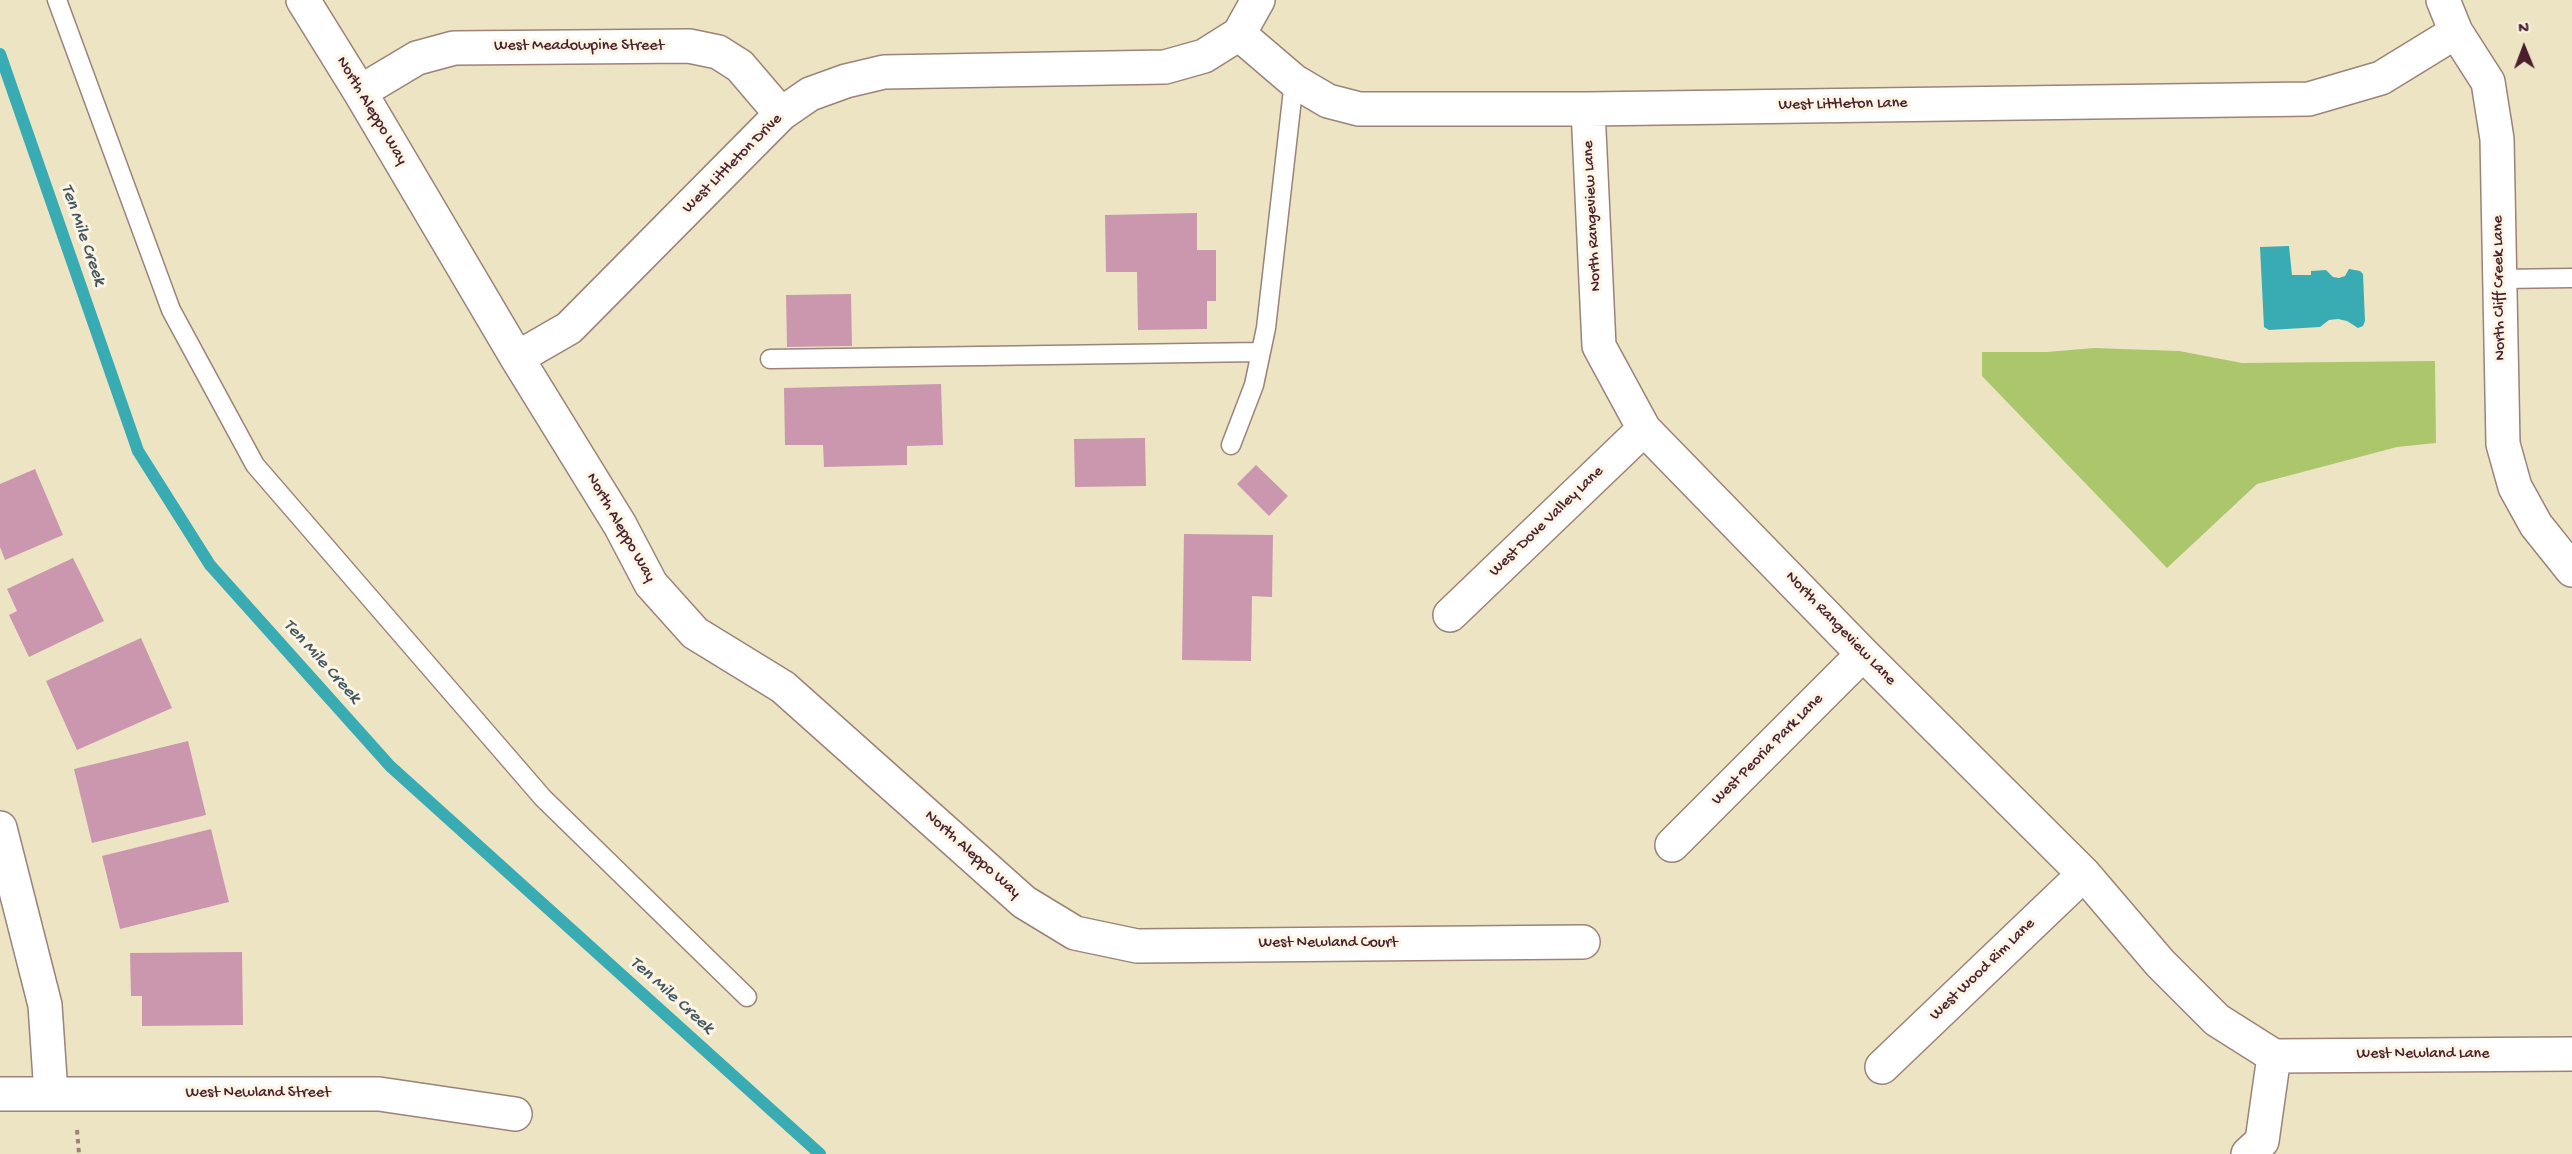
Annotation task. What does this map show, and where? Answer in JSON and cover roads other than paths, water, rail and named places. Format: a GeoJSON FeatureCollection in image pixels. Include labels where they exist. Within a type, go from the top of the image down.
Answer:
{"type":"FeatureCollection","features":[{"type":"Feature","properties":{"kind":"street","name":"North Aleppo Way"},"geometry":{"type":"LineString","coordinates":[[303,0],[517,358],[620,525],[651,584],[695,633],[783,687],[1024,902],[1075,933]]}},
{"type":"Feature","properties":{"kind":"street"},"geometry":{"type":"LineString","coordinates":[[1239,33],[1258,0]]}},
{"type":"Feature","properties":{"kind":"street","name":"North Cliff Creek Lane"},"geometry":{"type":"LineString","coordinates":[[2443,0],[2456,32],[2488,82],[2497,140],[2503,444],[2515,486],[2536,525],[2572,570]]}},
{"type":"Feature","properties":{"kind":"street","name":"West Littleton Lane"},"geometry":{"type":"LineString","coordinates":[[1239,33],[1294,81],[1328,101],[1359,109],[1588,109],[2309,99],[2381,78],[2456,32]]}},
{"type":"Feature","properties":{"kind":"street","name":"West Littleton Drive"},"geometry":{"type":"LineString","coordinates":[[517,358],[569,328],[781,114],[810,94],[846,81],[884,72],[1165,67],[1204,56],[1239,33]]}},
{"type":"Feature","properties":{"kind":"street","name":"West Meadowpine Street"},"geometry":{"type":"LineString","coordinates":[[360,92],[417,58],[454,48],[689,46],[718,52],[740,66],[781,114]]}},
{"type":"Feature","properties":{"kind":"street","name":"North Rangeview Lane"},"geometry":{"type":"LineString","coordinates":[[1588,109],[1599,346],[1644,429],[1863,654],[2084,874],[2160,963],[2217,1020],[2274,1056]]}},
{"type":"Feature","properties":{"kind":"street","name":"West Dove Valley Lane"},"geometry":{"type":"LineString","coordinates":[[1450,615],[1644,429]]}},
{"type":"Feature","properties":{"kind":"street","name":"West Peoria Park Lane"},"geometry":{"type":"LineString","coordinates":[[1672,845],[1863,654]]}},
{"type":"Feature","properties":{"kind":"street"},"geometry":{"type":"LineString","coordinates":[[0,828],[45,1005],[51,1094]]}},
{"type":"Feature","properties":{"kind":"street","name":"West Wood Rim Lane"},"geometry":{"type":"LineString","coordinates":[[1882,1067],[2084,874]]}},
{"type":"Feature","properties":{"kind":"street","name":"West Newland Court"},"geometry":{"type":"LineString","coordinates":[[1075,933],[1137,946],[1583,942]]}},
{"type":"Feature","properties":{"kind":"street","name":"West Newland Lane"},"geometry":{"type":"LineString","coordinates":[[2274,1056],[2572,1054]]}},
{"type":"Feature","properties":{"kind":"street"},"geometry":{"type":"LineString","coordinates":[[2248,1154],[2262,1141],[2274,1056]]}},
{"type":"Feature","properties":{"kind":"street","name":"West Newland Street"},"geometry":{"type":"LineString","coordinates":[[0,1094],[379,1094],[515,1114]]}},
{"type":"Feature","properties":{"kind":"lane"},"geometry":{"type":"LineString","coordinates":[[57,0],[171,310],[255,465],[543,798],[747,997]]}},
{"type":"Feature","properties":{"kind":"lane"},"geometry":{"type":"LineString","coordinates":[[1231,445],[1254,385],[1266,328],[1294,81]]}},
{"type":"Feature","properties":{"kind":"lane"},"geometry":{"type":"LineString","coordinates":[[2500,279],[2572,278]]}},
{"type":"Feature","properties":{"kind":"lane"},"geometry":{"type":"LineString","coordinates":[[770,358],[1261,352]]}},
{"type":"Feature","properties":{"kind":"water"},"geometry":{"type":"Polygon","coordinates":[[[2289,246],[2292,275],[2311,275],[2311,271],[2326,270],[2333,277],[2339,278],[2345,276],[2349,269],[2360,271],[2363,274],[2365,321],[2363,326],[2358,328],[2347,321],[2338,319],[2329,320],[2320,327],[2269,330],[2264,327],[2260,247],[2289,246]]]}},
{"type":"Feature","properties":{"kind":"waterway","name":"Ten Mile Creek"},"geometry":{"type":"LineString","coordinates":[[0,54],[138,451],[210,565],[390,766],[820,1154]]}}]}
